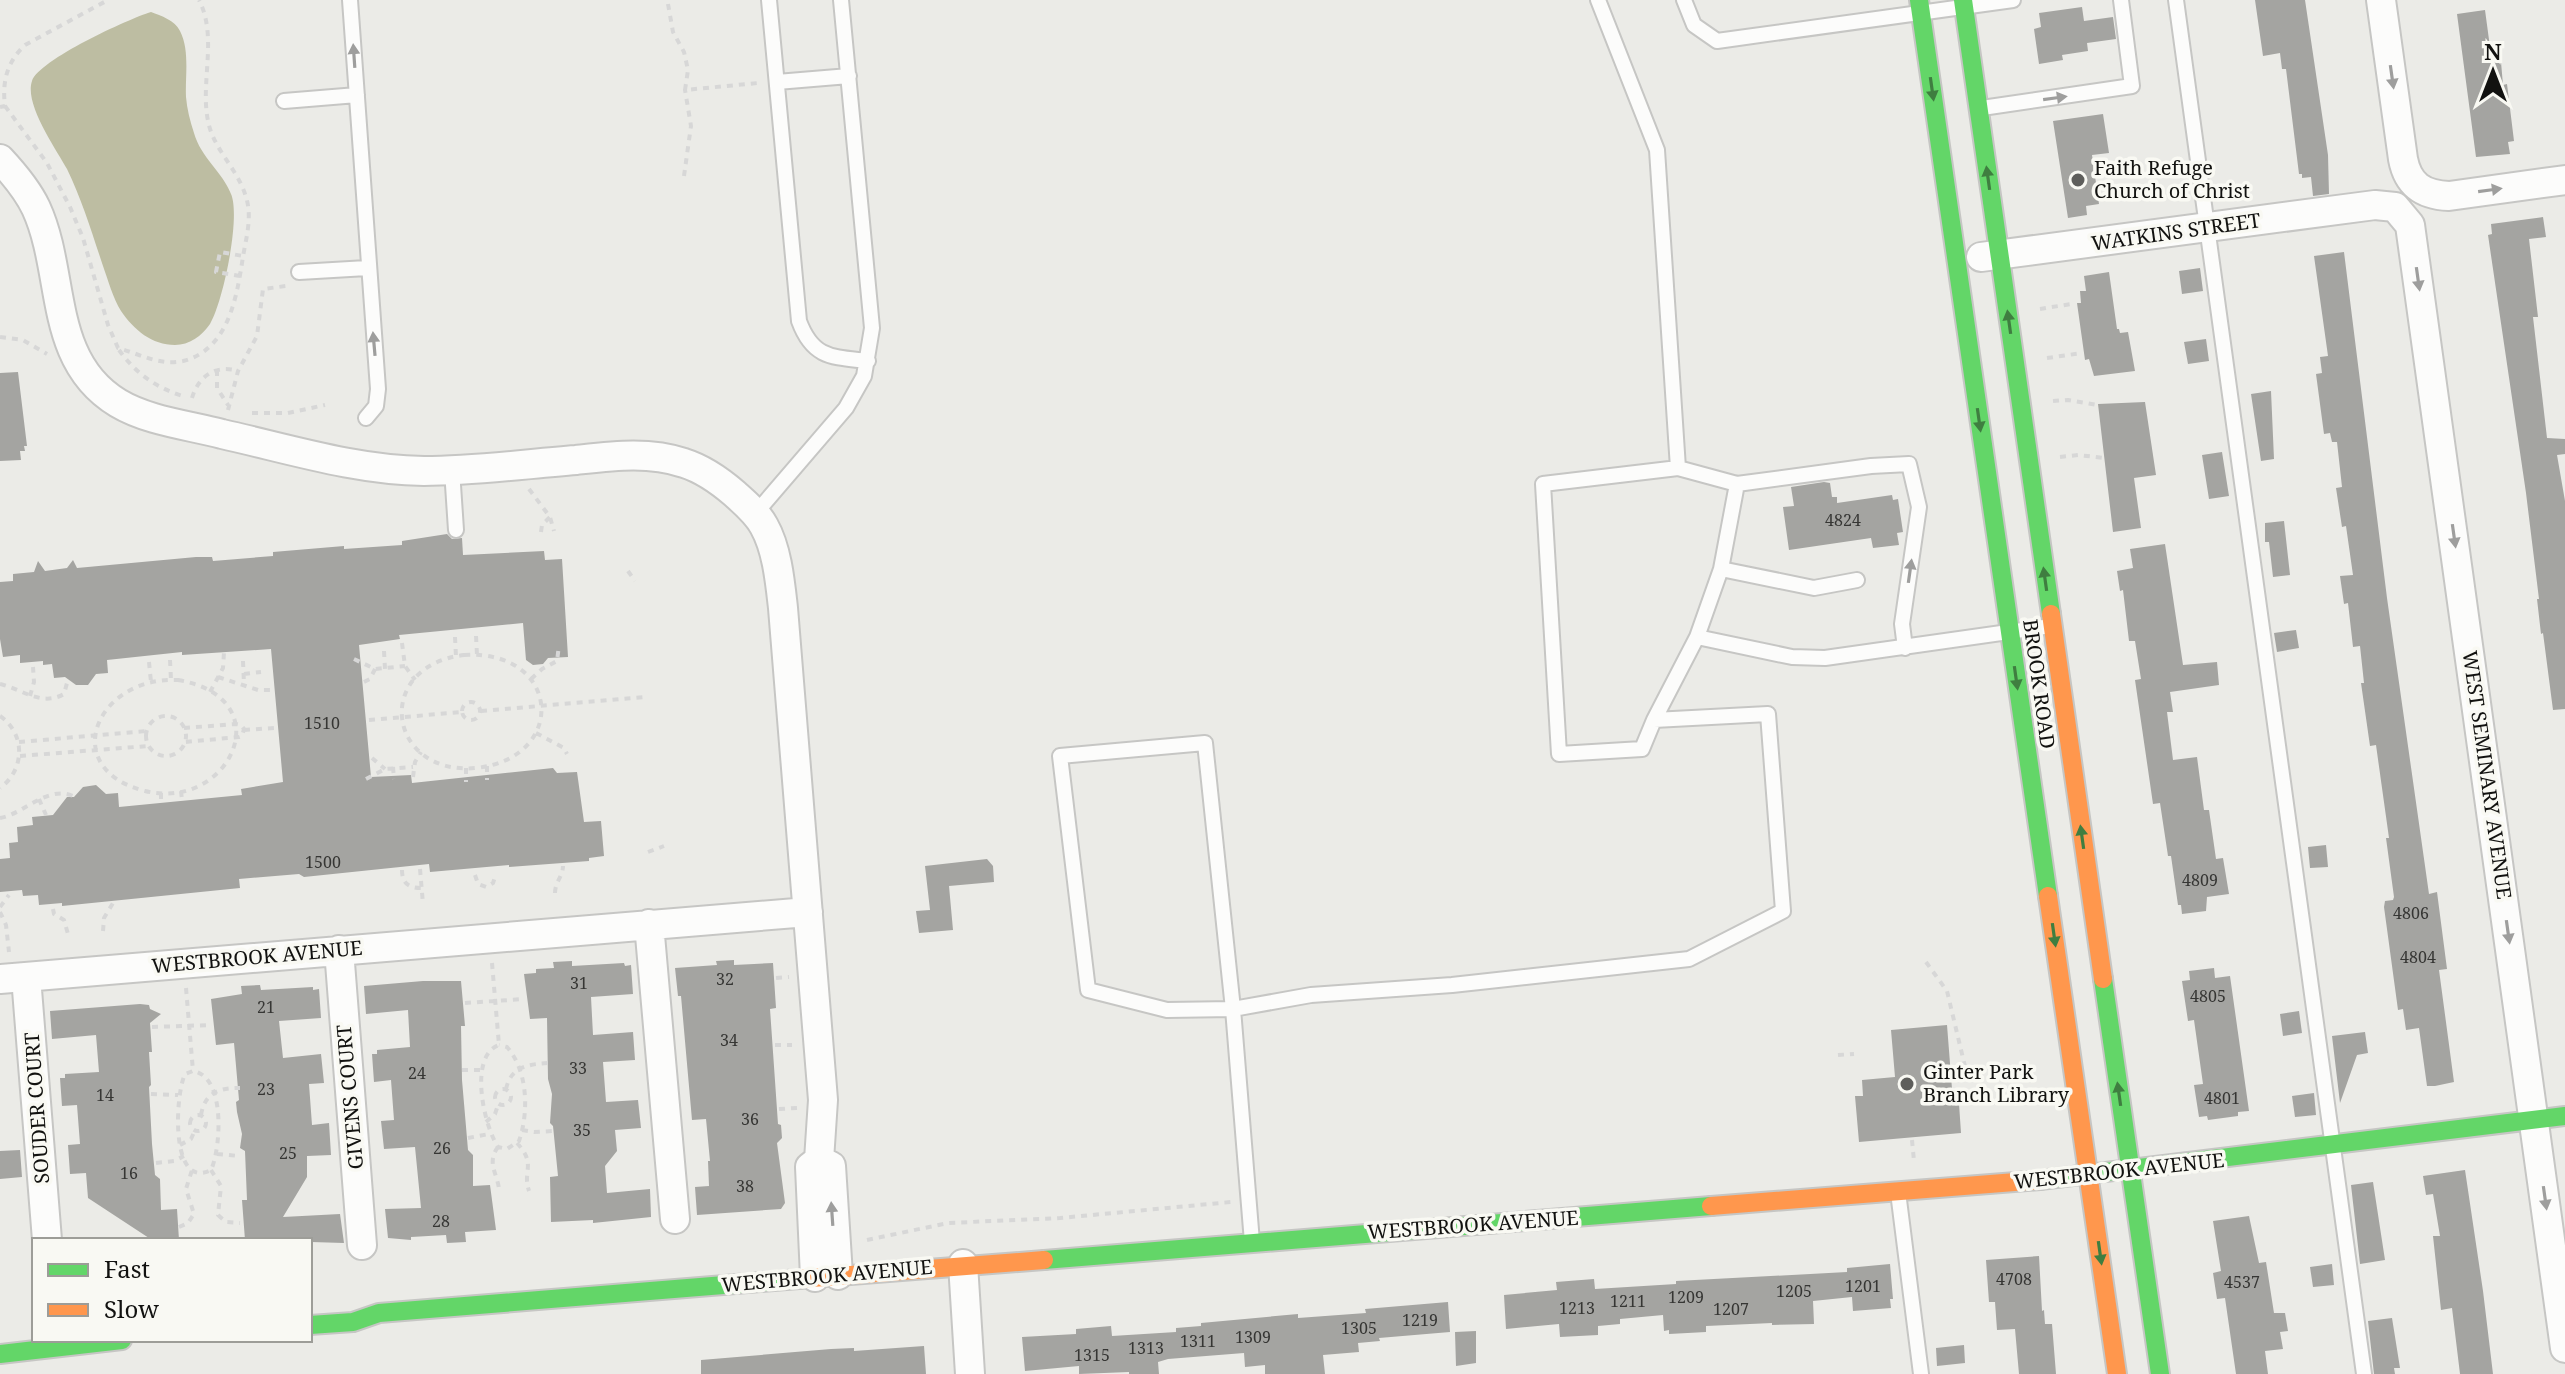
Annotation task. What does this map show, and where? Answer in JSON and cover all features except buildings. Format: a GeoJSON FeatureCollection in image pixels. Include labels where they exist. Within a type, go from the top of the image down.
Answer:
{"type":"FeatureCollection","features":[{"type":"Feature","properties":{"kind":"main road","name":"BROOK ROAD"},"geometry":{"type":"LineString","coordinates":[[1963,4],[2160,1374]]}},
{"type":"Feature","properties":{"kind":"main road","name":"BROOK ROAD"},"geometry":{"type":"LineString","coordinates":[[1920,6],[2117,1374]]}},
{"type":"Feature","properties":{"kind":"main road","name":"WESTBROOK AVENUE"},"geometry":{"type":"LineString","coordinates":[[312,1325],[353,1322],[379,1313],[963,1264],[2088,1176],[2565,1116]]}},
{"type":"Feature","properties":{"kind":"main road","name":"WESTBROOK AVENUE"},"geometry":{"type":"LineString","coordinates":[[312,1308],[354,1308],[379,1313]]}},
{"type":"Feature","properties":{"kind":"main road"},"geometry":{"type":"LineString","coordinates":[[0,1354],[105,1342]]}},
{"type":"Feature","properties":{"kind":"street"},"geometry":{"type":"LineString","coordinates":[[2381,0],[2403,159],[2410,180],[2416,187],[2432,194],[2449,196],[2565,180]]}},
{"type":"Feature","properties":{"kind":"street"},"geometry":{"type":"LineString","coordinates":[[0,159],[23,186],[39,216],[54,269],[63,326],[73,354],[90,379],[115,401],[159,419],[341,462],[396,470],[452,470],[637,455],[684,462],[731,490],[764,525],[772,549],[783,608],[824,1112],[819,1160],[810,1167],[809,1180],[826,1276]]}},
{"type":"Feature","properties":{"kind":"street","name":"WATKINS STREET"},"geometry":{"type":"LineString","coordinates":[[1957,260],[2363,206],[2395,207]]}},
{"type":"Feature","properties":{"kind":"street","name":"WEST SEMINARY AVENUE"},"geometry":{"type":"LineString","coordinates":[[2395,207],[2405,217],[2412,234],[2565,1348]]}},
{"type":"Feature","properties":{"kind":"street","name":"WESTBROOK AVENUE"},"geometry":{"type":"LineString","coordinates":[[12,973],[808,912]]}},
{"type":"Feature","properties":{"kind":"street"},"geometry":{"type":"LineString","coordinates":[[649,924],[675,1219]]}},
{"type":"Feature","properties":{"kind":"street","name":"GIVENS COURT"},"geometry":{"type":"LineString","coordinates":[[339,950],[362,1245]]}},
{"type":"Feature","properties":{"kind":"street","name":"SOUDER COURT"},"geometry":{"type":"LineString","coordinates":[[12,973],[47,1238]]}},
{"type":"Feature","properties":{"kind":"street"},"geometry":{"type":"LineString","coordinates":[[963,1264],[970,1374]]}},
{"type":"Feature","properties":{"kind":"lane"},"geometry":{"type":"LineString","coordinates":[[350,0],[378,389],[376,406],[366,418]]}},
{"type":"Feature","properties":{"kind":"lane"},"geometry":{"type":"LineString","coordinates":[[769,0],[799,321],[813,347],[829,357],[868,361]]}},
{"type":"Feature","properties":{"kind":"lane"},"geometry":{"type":"LineString","coordinates":[[755,514],[846,408],[858,391],[868,361],[871,308],[841,0]]}},
{"type":"Feature","properties":{"kind":"lane"},"geometry":{"type":"LineString","coordinates":[[1598,0],[1657,150],[1678,468]]}},
{"type":"Feature","properties":{"kind":"lane"},"geometry":{"type":"LineString","coordinates":[[1684,0],[1694,25],[1717,41],[1920,6],[2013,0]]}},
{"type":"Feature","properties":{"kind":"lane"},"geometry":{"type":"LineString","coordinates":[[1978,109],[2132,86],[2121,0]]}},
{"type":"Feature","properties":{"kind":"lane"},"geometry":{"type":"LineString","coordinates":[[2176,0],[2364,1374]]}},
{"type":"Feature","properties":{"kind":"lane"},"geometry":{"type":"LineString","coordinates":[[777,82],[849,76]]}},
{"type":"Feature","properties":{"kind":"lane"},"geometry":{"type":"LineString","coordinates":[[284,101],[357,95]]}},
{"type":"Feature","properties":{"kind":"lane"},"geometry":{"type":"LineString","coordinates":[[299,272],[367,268]]}},
{"type":"Feature","properties":{"kind":"lane"},"geometry":{"type":"LineString","coordinates":[[1737,484],[1721,569],[1697,637],[1642,749],[1559,754],[1543,484],[1678,468],[1737,484],[1871,466],[1909,464],[1919,507],[1902,624],[1905,648]]}},
{"type":"Feature","properties":{"kind":"lane"},"geometry":{"type":"LineString","coordinates":[[452,470],[456,530]]}},
{"type":"Feature","properties":{"kind":"lane"},"geometry":{"type":"LineString","coordinates":[[1721,569],[1814,588],[1857,580]]}},
{"type":"Feature","properties":{"kind":"lane"},"geometry":{"type":"LineString","coordinates":[[1697,637],[1792,657],[1825,658],[2051,626]]}},
{"type":"Feature","properties":{"kind":"lane"},"geometry":{"type":"LineString","coordinates":[[1252,1242],[1233,1009],[1205,743],[1060,756],[1088,990],[1167,1010],[1233,1009],[1311,995],[1452,985],[1689,959],[1783,911],[1768,714],[1654,720]]}},
{"type":"Feature","properties":{"kind":"lane"},"geometry":{"type":"LineString","coordinates":[[1898,1192],[1921,1374]]}},
{"type":"Feature","properties":{"kind":"path"},"geometry":{"type":"LineString","coordinates":[[108,0],[25,45],[5,76],[3,106],[39,151],[70,207],[83,238],[104,315],[118,348],[144,377],[172,393],[204,401]]}},
{"type":"Feature","properties":{"kind":"path"},"geometry":{"type":"LineString","coordinates":[[118,348],[167,363],[200,354],[213,344],[228,321],[240,276],[248,231],[248,205],[238,177],[217,144],[207,119],[206,24],[199,0]]}},
{"type":"Feature","properties":{"kind":"path"},"geometry":{"type":"LineString","coordinates":[[668,4],[673,32],[684,52],[688,70],[685,90],[691,126],[684,176]]}},
{"type":"Feature","properties":{"kind":"path"},"geometry":{"type":"LineString","coordinates":[[685,90],[777,82]]}},
{"type":"Feature","properties":{"kind":"path"},"geometry":{"type":"LineString","coordinates":[[240,276],[216,272],[220,252],[243,256]]}},
{"type":"Feature","properties":{"kind":"path"},"geometry":{"type":"LineString","coordinates":[[226,420],[238,371],[257,336],[263,289],[288,286]]}},
{"type":"Feature","properties":{"kind":"path"},"geometry":{"type":"LineString","coordinates":[[2037,309],[2071,304]]}},
{"type":"Feature","properties":{"kind":"path"},"geometry":{"type":"LineString","coordinates":[[0,337],[23,340],[51,357]]}},
{"type":"Feature","properties":{"kind":"path"},"geometry":{"type":"LineString","coordinates":[[2044,358],[2082,353]]}},
{"type":"Feature","properties":{"kind":"path"},"geometry":{"type":"LineString","coordinates":[[192,398],[201,380],[217,370],[238,371]]}},
{"type":"Feature","properties":{"kind":"path"},"geometry":{"type":"LineString","coordinates":[[217,370],[217,388],[229,407]]}},
{"type":"Feature","properties":{"kind":"path"},"geometry":{"type":"LineString","coordinates":[[2050,401],[2068,400],[2097,405]]}},
{"type":"Feature","properties":{"kind":"path"},"geometry":{"type":"LineString","coordinates":[[217,404],[238,410]]}},
{"type":"Feature","properties":{"kind":"path"},"geometry":{"type":"LineString","coordinates":[[247,413],[288,413],[325,405]]}},
{"type":"Feature","properties":{"kind":"path"},"geometry":{"type":"LineString","coordinates":[[2058,457],[2078,455],[2105,458]]}},
{"type":"Feature","properties":{"kind":"path"},"geometry":{"type":"LineString","coordinates":[[528,486],[550,517],[554,531]]}},
{"type":"Feature","properties":{"kind":"path"},"geometry":{"type":"LineString","coordinates":[[541,532],[542,525],[550,517]]}},
{"type":"Feature","properties":{"kind":"path"},"geometry":{"type":"LineString","coordinates":[[628,571],[635,581]]}},
{"type":"Feature","properties":{"kind":"path"},"geometry":{"type":"LineString","coordinates":[[476,636],[477,655]]}},
{"type":"Feature","properties":{"kind":"path"},"geometry":{"type":"LineString","coordinates":[[455,637],[456,657]]}},
{"type":"Feature","properties":{"kind":"path"},"geometry":{"type":"LineString","coordinates":[[402,643],[405,666],[415,680]]}},
{"type":"Feature","properties":{"kind":"path"},"geometry":{"type":"LineString","coordinates":[[531,679],[557,661],[559,645]]}},
{"type":"Feature","properties":{"kind":"path"},"geometry":{"type":"LineString","coordinates":[[384,651],[385,669]]}},
{"type":"Feature","properties":{"kind":"path"},"geometry":{"type":"LineString","coordinates":[[210,692],[224,664],[224,652]]}},
{"type":"Feature","properties":{"kind":"path"},"geometry":{"type":"LineString","coordinates":[[477,655],[500,659],[531,679],[539,690],[541,722],[536,733],[511,756],[487,766],[466,768],[445,764],[421,752],[408,739],[400,717],[404,695],[415,680],[435,664],[456,657],[477,655]]}},
{"type":"Feature","properties":{"kind":"path"},"geometry":{"type":"LineString","coordinates":[[354,659],[375,669],[405,666]]}},
{"type":"Feature","properties":{"kind":"path"},"geometry":{"type":"LineString","coordinates":[[170,660],[171,680]]}},
{"type":"Feature","properties":{"kind":"path"},"geometry":{"type":"LineString","coordinates":[[243,661],[244,684]]}},
{"type":"Feature","properties":{"kind":"path"},"geometry":{"type":"LineString","coordinates":[[149,662],[151,682]]}},
{"type":"Feature","properties":{"kind":"path"},"geometry":{"type":"LineString","coordinates":[[30,696],[34,682],[33,667]]}},
{"type":"Feature","properties":{"kind":"path"},"geometry":{"type":"LineString","coordinates":[[364,682],[370,679],[375,669]]}},
{"type":"Feature","properties":{"kind":"path"},"geometry":{"type":"LineString","coordinates":[[244,674],[261,672]]}},
{"type":"Feature","properties":{"kind":"path"},"geometry":{"type":"LineString","coordinates":[[218,677],[258,690],[272,690]]}},
{"type":"Feature","properties":{"kind":"path"},"geometry":{"type":"LineString","coordinates":[[171,680],[191,683],[227,705],[236,724],[233,755],[219,771],[199,785],[161,793],[137,789],[102,764],[96,750],[100,717],[112,701],[131,688],[171,680]]}},
{"type":"Feature","properties":{"kind":"path"},"geometry":{"type":"LineString","coordinates":[[0,684],[30,696],[61,697],[66,692],[67,683]]}},
{"type":"Feature","properties":{"kind":"path"},"geometry":{"type":"LineString","coordinates":[[481,711],[644,697]]}},
{"type":"Feature","properties":{"kind":"path"},"geometry":{"type":"LineString","coordinates":[[471,702],[476,703],[481,711],[474,720],[465,718],[462,712],[465,704],[471,702]]}},
{"type":"Feature","properties":{"kind":"path"},"geometry":{"type":"LineString","coordinates":[[369,720],[462,712]]}},
{"type":"Feature","properties":{"kind":"path"},"geometry":{"type":"LineString","coordinates":[[0,716],[13,728],[19,742],[20,756],[12,777],[0,788]]}},
{"type":"Feature","properties":{"kind":"path"},"geometry":{"type":"LineString","coordinates":[[167,716],[179,721],[184,728],[185,742],[180,751],[167,756],[155,753],[148,746],[146,731],[155,719],[167,716]]}},
{"type":"Feature","properties":{"kind":"path"},"geometry":{"type":"LineString","coordinates":[[184,728],[236,724],[244,730]]}},
{"type":"Feature","properties":{"kind":"path"},"geometry":{"type":"LineString","coordinates":[[244,730],[275,728]]}},
{"type":"Feature","properties":{"kind":"path"},"geometry":{"type":"LineString","coordinates":[[185,742],[237,738],[242,736],[244,730]]}},
{"type":"Feature","properties":{"kind":"path"},"geometry":{"type":"LineString","coordinates":[[19,742],[146,731]]}},
{"type":"Feature","properties":{"kind":"path"},"geometry":{"type":"LineString","coordinates":[[536,733],[564,748],[567,754]]}},
{"type":"Feature","properties":{"kind":"path"},"geometry":{"type":"LineString","coordinates":[[20,756],[148,746]]}},
{"type":"Feature","properties":{"kind":"path"},"geometry":{"type":"LineString","coordinates":[[413,777],[413,767],[421,752]]}},
{"type":"Feature","properties":{"kind":"path"},"geometry":{"type":"LineString","coordinates":[[372,758],[385,769]]}},
{"type":"Feature","properties":{"kind":"path"},"geometry":{"type":"LineString","coordinates":[[487,766],[487,780]]}},
{"type":"Feature","properties":{"kind":"path"},"geometry":{"type":"LineString","coordinates":[[393,767],[394,779]]}},
{"type":"Feature","properties":{"kind":"path"},"geometry":{"type":"LineString","coordinates":[[366,779],[385,769],[413,767]]}},
{"type":"Feature","properties":{"kind":"path"},"geometry":{"type":"LineString","coordinates":[[466,768],[466,782]]}},
{"type":"Feature","properties":{"kind":"path"},"geometry":{"type":"LineString","coordinates":[[181,791],[182,800]]}},
{"type":"Feature","properties":{"kind":"path"},"geometry":{"type":"LineString","coordinates":[[0,818],[58,793],[73,796]]}},
{"type":"Feature","properties":{"kind":"path"},"geometry":{"type":"LineString","coordinates":[[161,793],[161,802]]}},
{"type":"Feature","properties":{"kind":"path"},"geometry":{"type":"LineString","coordinates":[[39,799],[46,815]]}},
{"type":"Feature","properties":{"kind":"path"},"geometry":{"type":"LineString","coordinates":[[648,852],[664,846]]}},
{"type":"Feature","properties":{"kind":"path"},"geometry":{"type":"LineString","coordinates":[[555,893],[563,866]]}},
{"type":"Feature","properties":{"kind":"path"},"geometry":{"type":"LineString","coordinates":[[420,869],[423,904]]}},
{"type":"Feature","properties":{"kind":"path"},"geometry":{"type":"LineString","coordinates":[[402,870],[407,885],[422,888]]}},
{"type":"Feature","properties":{"kind":"path"},"geometry":{"type":"LineString","coordinates":[[475,875],[478,884],[486,887],[493,883],[496,874]]}},
{"type":"Feature","properties":{"kind":"path"},"geometry":{"type":"LineString","coordinates":[[9,895],[0,910],[6,925],[12,973]]}},
{"type":"Feature","properties":{"kind":"path"},"geometry":{"type":"LineString","coordinates":[[103,931],[104,918],[113,903]]}},
{"type":"Feature","properties":{"kind":"path"},"geometry":{"type":"LineString","coordinates":[[53,909],[54,914],[64,920],[68,934]]}},
{"type":"Feature","properties":{"kind":"path"},"geometry":{"type":"LineString","coordinates":[[492,953],[499,1045]]}},
{"type":"Feature","properties":{"kind":"path"},"geometry":{"type":"LineString","coordinates":[[1926,962],[1949,997],[1967,1075],[1957,1076]]}},
{"type":"Feature","properties":{"kind":"path"},"geometry":{"type":"LineString","coordinates":[[186,978],[193,1071]]}},
{"type":"Feature","properties":{"kind":"path"},"geometry":{"type":"LineString","coordinates":[[465,1003],[524,999]]}},
{"type":"Feature","properties":{"kind":"path"},"geometry":{"type":"LineString","coordinates":[[152,1027],[212,1025]]}},
{"type":"Feature","properties":{"kind":"path"},"geometry":{"type":"LineString","coordinates":[[775,1045],[800,1044]]}},
{"type":"Feature","properties":{"kind":"path"},"geometry":{"type":"LineString","coordinates":[[499,1045],[510,1049],[519,1069],[525,1102],[522,1130],[517,1143],[507,1149],[498,1147],[486,1122],[482,1096],[483,1070],[490,1050],[499,1045]]}},
{"type":"Feature","properties":{"kind":"path"},"geometry":{"type":"LineString","coordinates":[[1838,1055],[1854,1054]]}},
{"type":"Feature","properties":{"kind":"path"},"geometry":{"type":"LineString","coordinates":[[506,1089],[510,1077],[519,1069],[550,1063]]}},
{"type":"Feature","properties":{"kind":"path"},"geometry":{"type":"LineString","coordinates":[[462,1070],[483,1070]]}},
{"type":"Feature","properties":{"kind":"path"},"geometry":{"type":"LineString","coordinates":[[193,1071],[203,1074],[212,1093],[218,1112],[217,1154],[211,1170],[203,1174],[192,1170],[180,1145],[178,1095],[185,1074],[193,1071]]}},
{"type":"Feature","properties":{"kind":"path"},"geometry":{"type":"LineString","coordinates":[[201,1115],[205,1100],[212,1093],[240,1088]]}},
{"type":"Feature","properties":{"kind":"path"},"geometry":{"type":"LineString","coordinates":[[506,1089],[511,1093],[511,1101],[504,1106],[495,1097],[496,1092],[506,1089]]}},
{"type":"Feature","properties":{"kind":"path"},"geometry":{"type":"LineString","coordinates":[[151,1094],[178,1095]]}},
{"type":"Feature","properties":{"kind":"path"},"geometry":{"type":"LineString","coordinates":[[486,1122],[495,1114],[499,1104]]}},
{"type":"Feature","properties":{"kind":"path"},"geometry":{"type":"LineString","coordinates":[[779,1109],[806,1107]]}},
{"type":"Feature","properties":{"kind":"path"},"geometry":{"type":"LineString","coordinates":[[194,1115],[201,1115],[206,1119],[206,1125],[203,1129],[195,1130],[190,1124],[191,1119],[194,1115]]}},
{"type":"Feature","properties":{"kind":"path"},"geometry":{"type":"LineString","coordinates":[[180,1145],[191,1139],[195,1130]]}},
{"type":"Feature","properties":{"kind":"path"},"geometry":{"type":"LineString","coordinates":[[522,1130],[553,1131]]}},
{"type":"Feature","properties":{"kind":"path"},"geometry":{"type":"LineString","coordinates":[[468,1138],[490,1133]]}},
{"type":"Feature","properties":{"kind":"path"},"geometry":{"type":"LineString","coordinates":[[1912,1140],[1914,1161]]}},
{"type":"Feature","properties":{"kind":"path"},"geometry":{"type":"LineString","coordinates":[[517,1143],[529,1161],[529,1191]]}},
{"type":"Feature","properties":{"kind":"path"},"geometry":{"type":"LineString","coordinates":[[498,1147],[492,1164],[499,1190]]}},
{"type":"Feature","properties":{"kind":"path"},"geometry":{"type":"LineString","coordinates":[[217,1154],[239,1156]]}},
{"type":"Feature","properties":{"kind":"path"},"geometry":{"type":"LineString","coordinates":[[156,1163],[174,1161],[184,1156]]}},
{"type":"Feature","properties":{"kind":"path"},"geometry":{"type":"LineString","coordinates":[[179,1227],[188,1223],[194,1214],[186,1189],[192,1170]]}},
{"type":"Feature","properties":{"kind":"path"},"geometry":{"type":"LineString","coordinates":[[211,1170],[221,1186],[218,1215],[226,1222],[240,1223]]}},
{"type":"Feature","properties":{"kind":"path"},"geometry":{"type":"LineString","coordinates":[[856,1242],[948,1223],[1060,1218],[1226,1202]]}},
{"type":"Feature","properties":{"kind":"shaded area"},"geometry":{"type":"Polygon","coordinates":[[[151,12],[171,21],[180,31],[185,47],[186,97],[197,142],[227,186],[234,205],[229,259],[215,313],[203,332],[180,345],[151,339],[121,311],[77,193],[37,114],[31,91],[32,81],[50,62],[105,31],[151,12]]]}},
{"type":"Feature","properties":{"kind":"traffic: fast"},"geometry":{"type":"LineString","coordinates":[[1919,0],[2048,896]]}},
{"type":"Feature","properties":{"kind":"traffic: fast"},"geometry":{"type":"LineString","coordinates":[[1963,0],[2051,614]]}},
{"type":"Feature","properties":{"kind":"traffic: fast"},"geometry":{"type":"LineString","coordinates":[[2103,979],[2160,1374]]}},
{"type":"Feature","properties":{"kind":"traffic: fast"},"geometry":{"type":"LineString","coordinates":[[2040,1180],[2565,1116]]}},
{"type":"Feature","properties":{"kind":"traffic: fast"},"geometry":{"type":"LineString","coordinates":[[1044,1260],[1711,1206]]}},
{"type":"Feature","properties":{"kind":"traffic: fast"},"geometry":{"type":"LineString","coordinates":[[312,1325],[353,1322],[379,1313],[799,1279]]}},
{"type":"Feature","properties":{"kind":"traffic: fast"},"geometry":{"type":"LineString","coordinates":[[0,1354],[105,1342]]}},
{"type":"Feature","properties":{"kind":"traffic: slow"},"geometry":{"type":"LineString","coordinates":[[2051,614],[2103,979]]}},
{"type":"Feature","properties":{"kind":"traffic: slow"},"geometry":{"type":"LineString","coordinates":[[2048,896],[2117,1374]]}},
{"type":"Feature","properties":{"kind":"traffic: slow"},"geometry":{"type":"LineString","coordinates":[[1711,1206],[2040,1180]]}},
{"type":"Feature","properties":{"kind":"traffic: slow"},"geometry":{"type":"LineString","coordinates":[[799,1279],[1044,1260]]}},
{"type":"Feature","properties":{"kind":"place","name":"Faith Refuge Church of Christ"},"geometry":{"type":"Point","coordinates":[2078,180]}},
{"type":"Feature","properties":{"kind":"place","name":"Ginter Park Branch Library"},"geometry":{"type":"Point","coordinates":[1907,1084]}}]}
